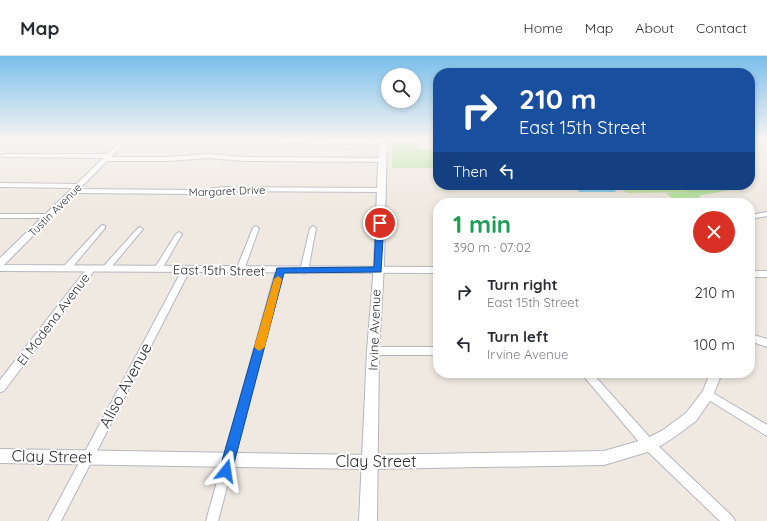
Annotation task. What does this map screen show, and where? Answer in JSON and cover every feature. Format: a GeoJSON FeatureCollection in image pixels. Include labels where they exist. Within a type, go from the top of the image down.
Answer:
{"type":"FeatureCollection","features":[{"type":"Feature","properties":{"kind":"main road","name":"Irvine Avenue"},"geometry":{"type":"LineString","coordinates":[[368,521],[373,351],[382,162]]}},
{"type":"Feature","properties":{"kind":"street","name":"Tustin Avenue"},"geometry":{"type":"LineString","coordinates":[[0,263],[103,162]]}},
{"type":"Feature","properties":{"kind":"street","name":"Margaret Drive"},"geometry":{"type":"LineString","coordinates":[[0,185],[76,189],[198,192],[225,189],[381,190]]}},
{"type":"Feature","properties":{"kind":"street"},"geometry":{"type":"LineString","coordinates":[[755,216],[767,214]]}},
{"type":"Feature","properties":{"kind":"street"},"geometry":{"type":"LineString","coordinates":[[0,216],[49,216]]}},
{"type":"Feature","properties":{"kind":"street"},"geometry":{"type":"LineString","coordinates":[[68,268],[103,226]]}},
{"type":"Feature","properties":{"kind":"street"},"geometry":{"type":"LineString","coordinates":[[240,270],[256,228]]}},
{"type":"Feature","properties":{"kind":"street"},"geometry":{"type":"LineString","coordinates":[[304,271],[313,228]]}},
{"type":"Feature","properties":{"kind":"street"},"geometry":{"type":"LineString","coordinates":[[105,269],[114,257],[133,239],[140,229]]}},
{"type":"Feature","properties":{"kind":"street"},"geometry":{"type":"LineString","coordinates":[[158,269],[179,234]]}},
{"type":"Feature","properties":{"kind":"street","name":"East 15th Street"},"geometry":{"type":"LineString","coordinates":[[0,268],[304,271],[433,270]]}},
{"type":"Feature","properties":{"kind":"street","name":"El Modena Avenue"},"geometry":{"type":"LineString","coordinates":[[0,388],[91,268]]}},
{"type":"Feature","properties":{"kind":"street","name":"Aliso Avenue"},"geometry":{"type":"LineString","coordinates":[[54,521],[186,270]]}},
{"type":"Feature","properties":{"kind":"street"},"geometry":{"type":"LineString","coordinates":[[212,521],[280,270]]}},
{"type":"Feature","properties":{"kind":"street"},"geometry":{"type":"LineString","coordinates":[[755,274],[767,274]]}},
{"type":"Feature","properties":{"kind":"street"},"geometry":{"type":"LineString","coordinates":[[755,339],[767,343]]}},
{"type":"Feature","properties":{"kind":"street"},"geometry":{"type":"LineString","coordinates":[[373,351],[433,351]]}},
{"type":"Feature","properties":{"kind":"street"},"geometry":{"type":"LineString","coordinates":[[590,378],[649,445],[729,521]]}},
{"type":"Feature","properties":{"kind":"street","name":"Clay Street"},"geometry":{"type":"LineString","coordinates":[[0,456],[87,456],[369,462],[604,458],[649,445],[668,434],[691,417],[708,394],[714,378]]}},
{"type":"Feature","properties":{"kind":"street"},"geometry":{"type":"LineString","coordinates":[[708,394],[767,431]]}},
{"type":"Feature","properties":{"kind":"green space"},"geometry":{"type":"Polygon","coordinates":[[[392,162],[433,162],[433,168],[392,168],[392,162]]]}},
{"type":"Feature","properties":{"kind":"green space"},"geometry":{"type":"Polygon","coordinates":[[[622,190],[689,190],[684,192],[628,193],[622,190]]]}},
{"type":"Feature","properties":{"kind":"green space"},"geometry":{"type":"Polygon","coordinates":[[[689,190],[731,190],[702,195],[698,198],[672,198],[666,193],[684,192],[689,190]]]}},
{"type":"Feature","properties":{"kind":"water"},"geometry":{"type":"Polygon","coordinates":[[[578,190],[615,190],[616,192],[579,192],[578,190]]]}},
{"type":"Feature","properties":{"kind":"slow traffic"},"geometry":{"type":"LineString","coordinates":[[259,347],[278,279]]}},
{"type":"Feature","properties":{"kind":"route"},"geometry":{"type":"LineString","coordinates":[[226,471],[280,270],[378,270],[380,223]]}}]}
